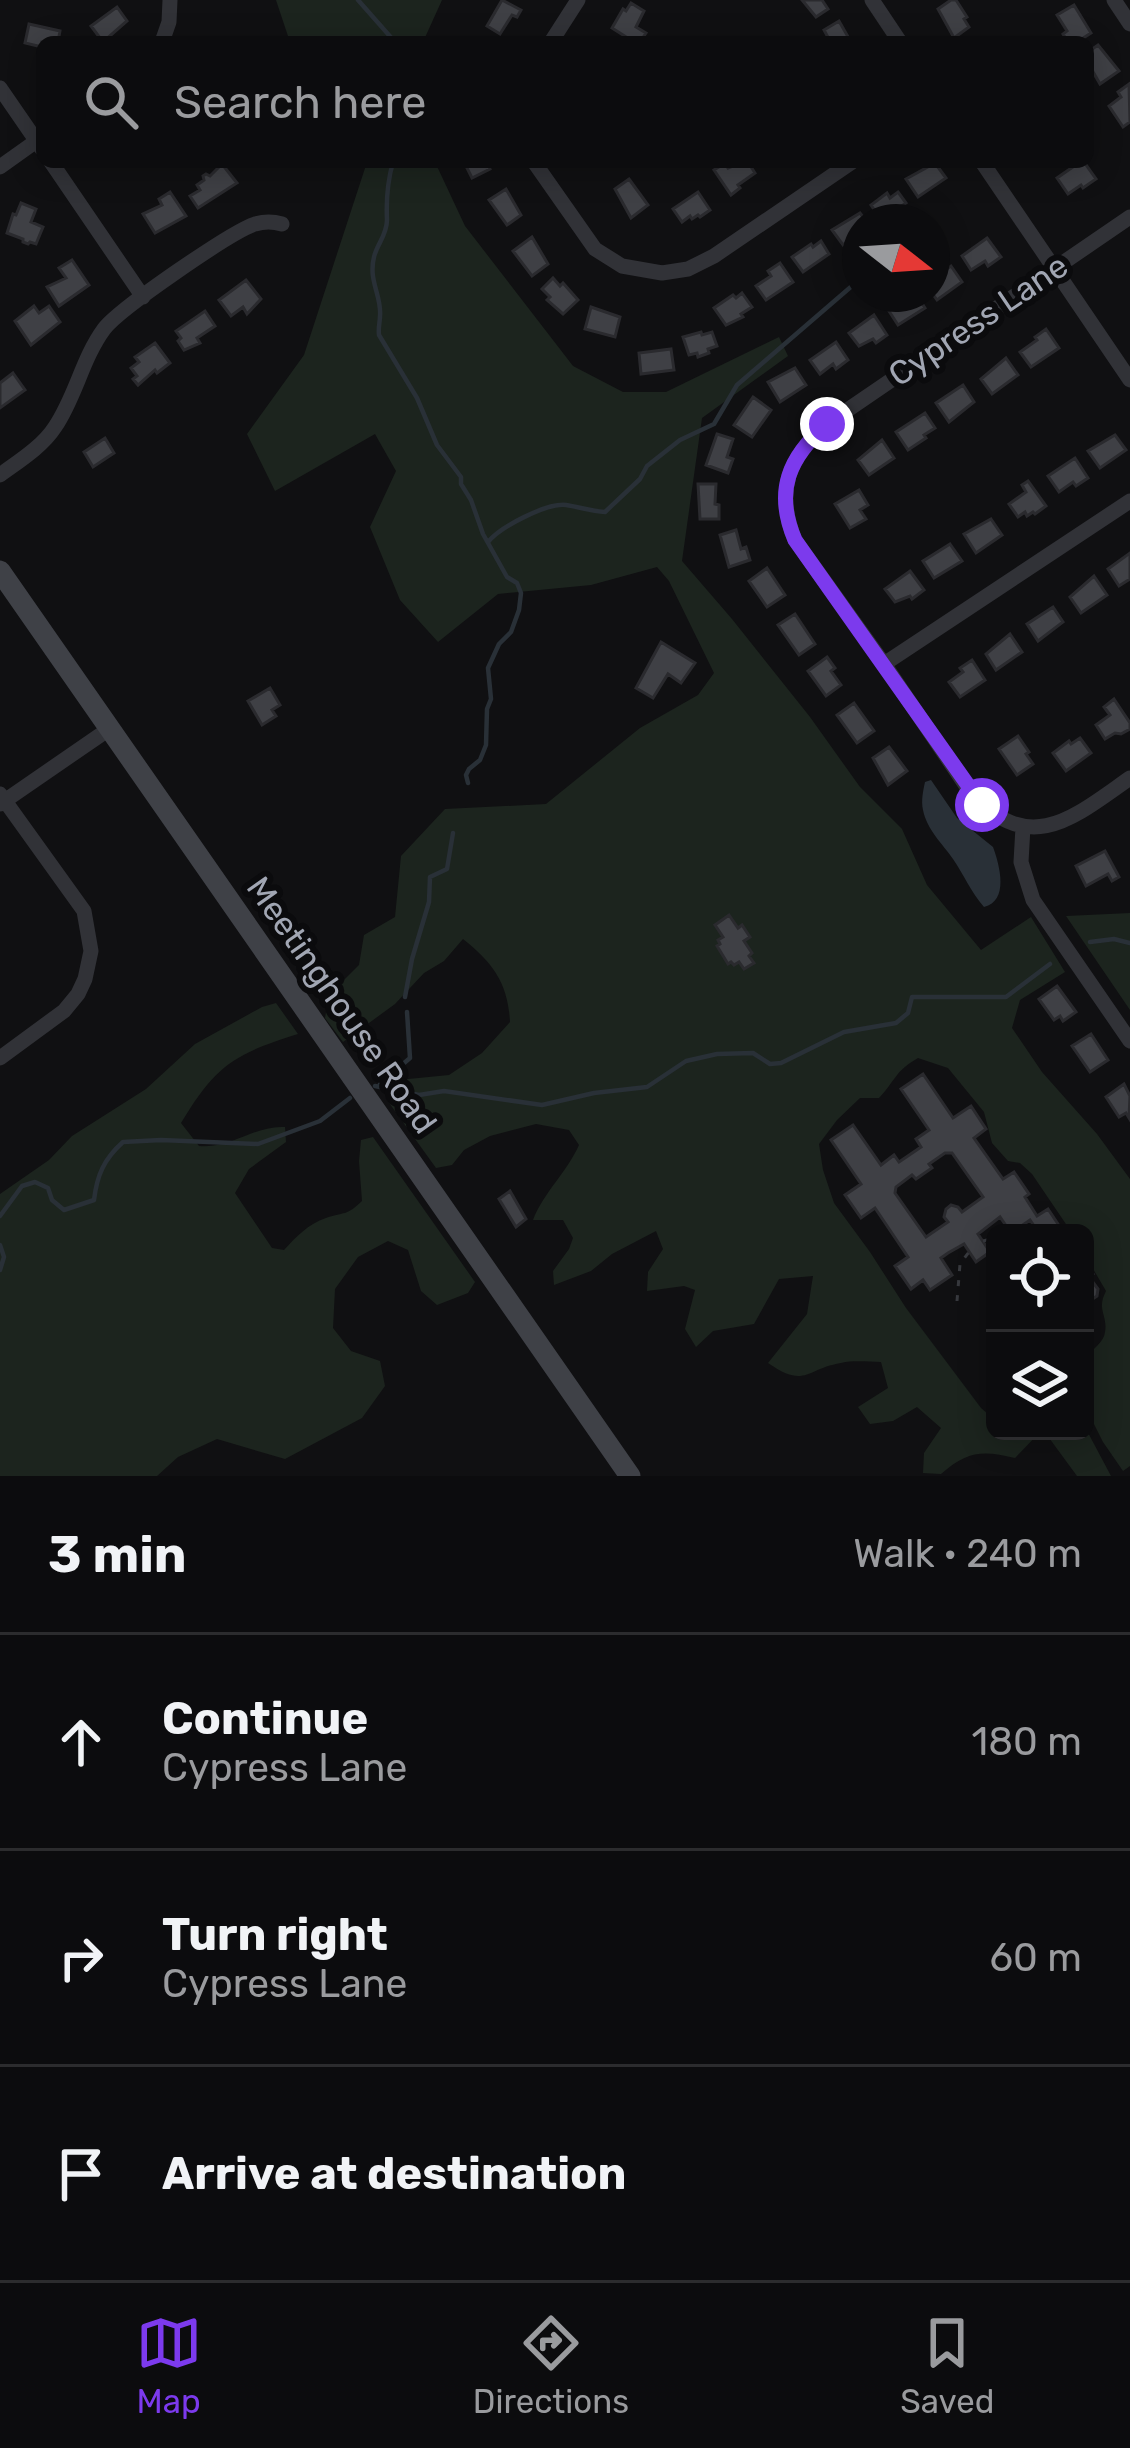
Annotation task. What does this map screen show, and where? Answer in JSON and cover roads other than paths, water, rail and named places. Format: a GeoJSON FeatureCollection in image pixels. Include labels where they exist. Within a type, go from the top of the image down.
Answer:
{"type":"FeatureCollection","features":[{"type":"Feature","properties":{"kind":"street"},"geometry":{"type":"LineString","coordinates":[[164,36],[170,0]]}},
{"type":"Feature","properties":{"kind":"street"},"geometry":{"type":"LineString","coordinates":[[555,36],[578,0]]}},
{"type":"Feature","properties":{"kind":"street"},"geometry":{"type":"LineString","coordinates":[[872,0],[896,36]]}},
{"type":"Feature","properties":{"kind":"street"},"geometry":{"type":"LineString","coordinates":[[1114,0],[1130,24]]}},
{"type":"Feature","properties":{"kind":"street"},"geometry":{"type":"LineString","coordinates":[[0,88],[36,137]]}},
{"type":"Feature","properties":{"kind":"street"},"geometry":{"type":"LineString","coordinates":[[0,167],[36,144]]}},
{"type":"Feature","properties":{"kind":"street"},"geometry":{"type":"LineString","coordinates":[[55,168],[143,297]]}},
{"type":"Feature","properties":{"kind":"street"},"geometry":{"type":"LineString","coordinates":[[538,168],[595,249],[622,266],[662,273],[688,269],[714,256],[843,168]]}},
{"type":"Feature","properties":{"kind":"street"},"geometry":{"type":"LineString","coordinates":[[986,168],[1130,380]]}},
{"type":"Feature","properties":{"kind":"street","name":"Cypress Lane"},"geometry":{"type":"LineString","coordinates":[[1023,827],[1003,821],[974,796],[795,540],[786,519],[787,481],[802,447],[827,424],[1130,217]]}},
{"type":"Feature","properties":{"kind":"street"},"geometry":{"type":"LineString","coordinates":[[0,475],[53,430],[68,406],[85,359],[114,317],[239,232],[269,221],[282,224]]}},
{"type":"Feature","properties":{"kind":"street"},"geometry":{"type":"LineString","coordinates":[[884,664],[1130,501]]}},
{"type":"Feature","properties":{"kind":"street","name":"Meetinghouse Road"},"geometry":{"type":"LineString","coordinates":[[0,571],[630,1476]]}},
{"type":"Feature","properties":{"kind":"street"},"geometry":{"type":"LineString","coordinates":[[0,1058],[64,1011],[85,979],[91,951],[85,911],[1,800],[109,729]]}},
{"type":"Feature","properties":{"kind":"street"},"geometry":{"type":"LineString","coordinates":[[1130,778],[1062,821],[1023,827],[1021,862],[1034,900],[1130,1041]]}},
{"type":"Feature","properties":{"kind":"waterway"},"geometry":{"type":"LineString","coordinates":[[358,0],[390,36]]}},
{"type":"Feature","properties":{"kind":"waterway"},"geometry":{"type":"LineString","coordinates":[[392,168],[387,225],[373,266],[379,335],[417,398],[437,445],[461,477],[483,534],[521,593],[511,632],[499,644],[488,668],[491,699],[486,745],[466,775],[468,783]]}},
{"type":"Feature","properties":{"kind":"waterway"},"geometry":{"type":"LineString","coordinates":[[488,542],[513,523],[547,508],[566,505],[605,512],[647,466],[680,440],[714,424],[737,385],[842,295]]}},
{"type":"Feature","properties":{"kind":"waterway"},"geometry":{"type":"LineString","coordinates":[[405,997],[429,902],[430,877],[447,869],[453,833]]}},
{"type":"Feature","properties":{"kind":"waterway"},"geometry":{"type":"LineString","coordinates":[[1090,942],[1130,943]]}},
{"type":"Feature","properties":{"kind":"waterway"},"geometry":{"type":"LineString","coordinates":[[375,1086],[419,1095],[444,1091],[542,1105],[647,1087],[686,1061],[717,1054],[753,1053],[770,1064],[781,1063],[844,1032],[896,1023],[908,1013],[912,997],[1006,997],[1050,964]]}},
{"type":"Feature","properties":{"kind":"waterway"},"geometry":{"type":"LineString","coordinates":[[379,1087],[385,1070],[410,1058],[407,1012]]}},
{"type":"Feature","properties":{"kind":"waterway"},"geometry":{"type":"LineString","coordinates":[[0,1216],[22,1186],[35,1182],[48,1188],[52,1200],[64,1210],[94,1200],[103,1168],[123,1142],[258,1144],[320,1121],[350,1098]]}},
{"type":"Feature","properties":{"kind":"waterway"},"geometry":{"type":"LineString","coordinates":[[0,1245],[4,1257],[0,1270]]}}]}
